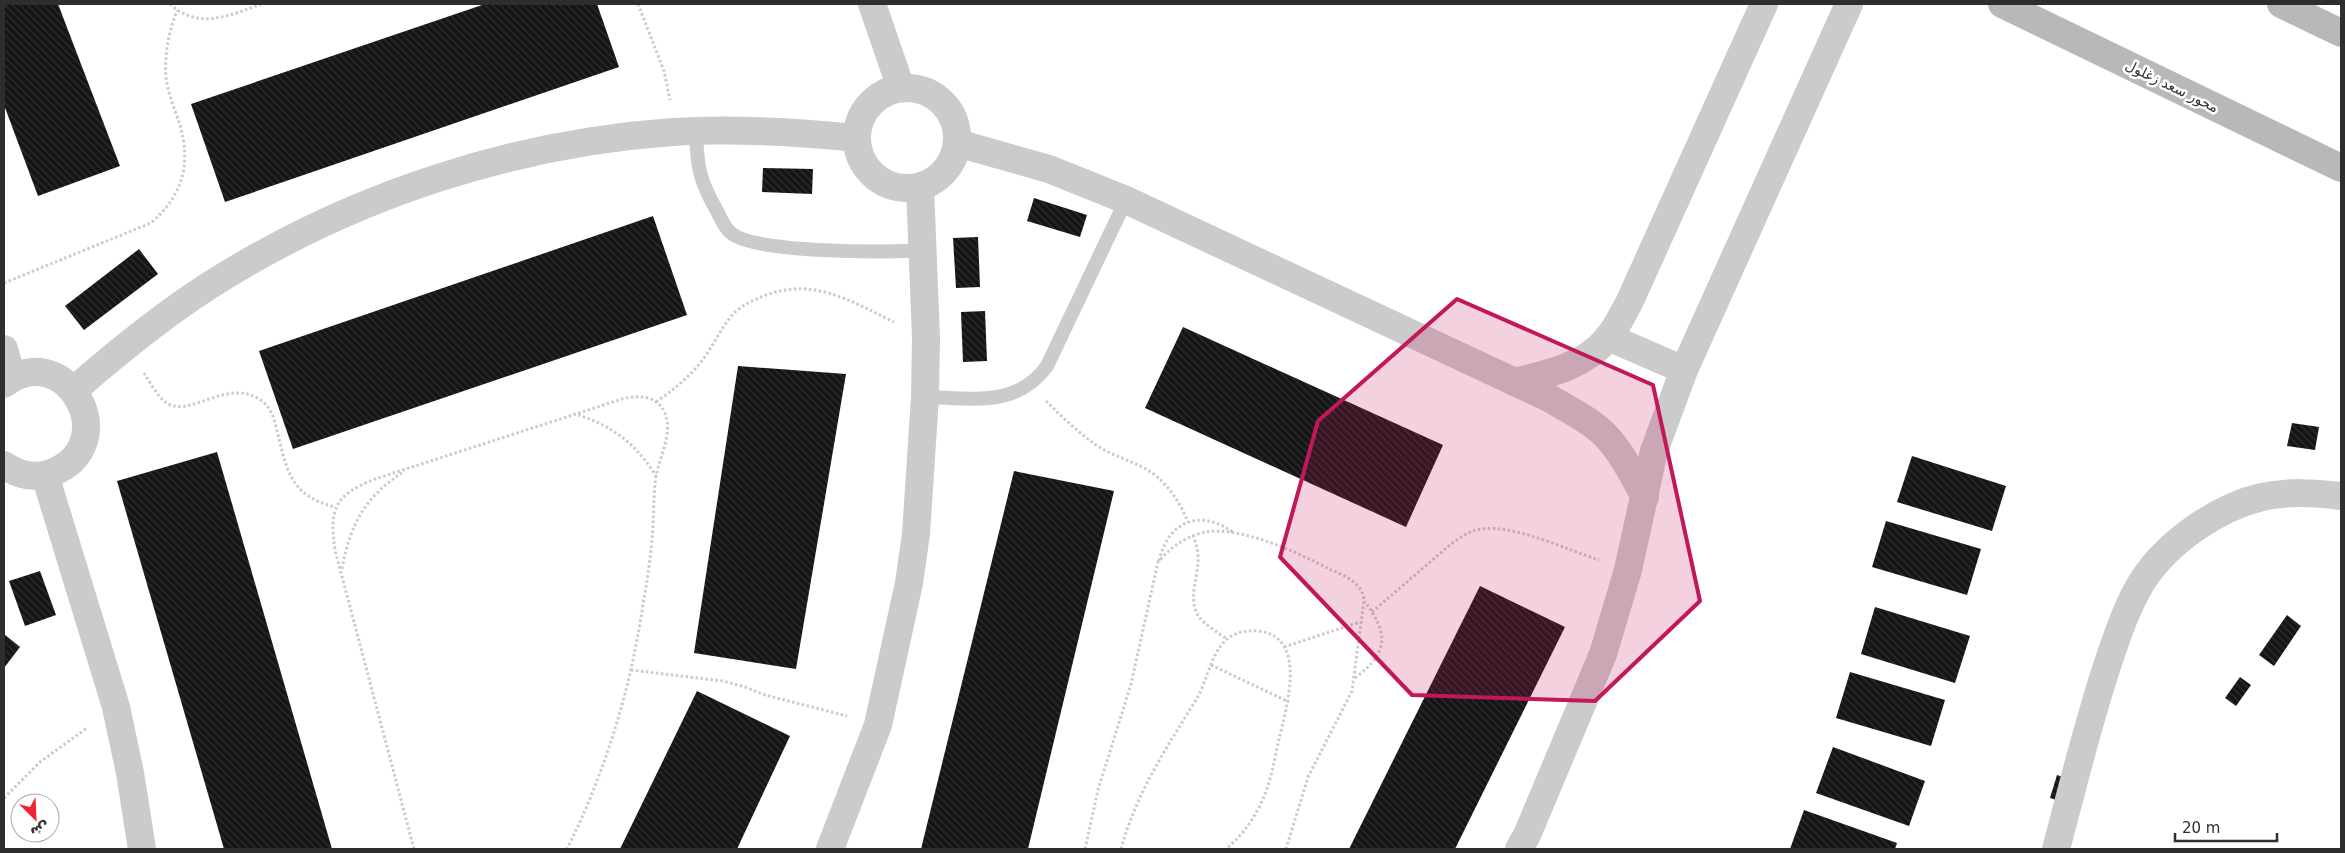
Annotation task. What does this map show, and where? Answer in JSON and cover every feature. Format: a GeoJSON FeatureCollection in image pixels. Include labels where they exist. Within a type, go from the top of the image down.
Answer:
{"type":"FeatureCollection","features":[{"type":"Feature","properties":{"kind":"main road","name":"محور سعد زغلول"},"geometry":{"type":"LineString","coordinates":[[2002,4],[2341,168]]}},
{"type":"Feature","properties":{"kind":"main road"},"geometry":{"type":"LineString","coordinates":[[2281,4],[2341,33]]}},
{"type":"Feature","properties":{"kind":"street"},"geometry":{"type":"LineString","coordinates":[[872,4],[901,88]]}},
{"type":"Feature","properties":{"kind":"street"},"geometry":{"type":"LineString","coordinates":[[1514,382],[1569,367],[1598,349],[1608,337],[1629,303],[1764,4]]}},
{"type":"Feature","properties":{"kind":"street"},"geometry":{"type":"LineString","coordinates":[[1519,849],[1527,835],[1603,654],[1628,570],[1654,451],[1684,370],[1848,4]]}},
{"type":"Feature","properties":{"kind":"street"},"geometry":{"type":"LineString","coordinates":[[901,88],[916,88],[930,93],[942,102],[951,114],[956,128],[957,144],[954,158],[946,171],[934,181],[920,187],[902,189],[884,184],[869,172],[859,156],[856,138],[859,120],[869,104],[883,94],[901,88]]}},
{"type":"Feature","properties":{"kind":"street"},"geometry":{"type":"LineString","coordinates":[[74,390],[126,346],[222,277],[327,220],[438,177],[554,147],[684,132],[812,134],[856,138]]}},
{"type":"Feature","properties":{"kind":"street"},"geometry":{"type":"LineString","coordinates":[[957,144],[1049,169],[1126,200],[1514,382],[1586,420],[1604,434],[1620,453],[1645,497]]}},
{"type":"Feature","properties":{"kind":"street"},"geometry":{"type":"LineString","coordinates":[[830,849],[878,725],[909,583],[916,534],[925,397],[926,338],[920,187]]}},
{"type":"Feature","properties":{"kind":"street"},"geometry":{"type":"LineString","coordinates":[[1608,337],[1684,370]]}},
{"type":"Feature","properties":{"kind":"street"},"geometry":{"type":"LineString","coordinates":[[4,349],[8,380],[28,373],[46,373],[61,379],[74,390],[83,406],[87,423],[84,441],[75,456],[62,469],[45,475],[28,476],[12,471],[4,465]]}},
{"type":"Feature","properties":{"kind":"street"},"geometry":{"type":"LineString","coordinates":[[45,475],[116,707],[130,773],[142,849]]}},
{"type":"Feature","properties":{"kind":"street"},"geometry":{"type":"LineString","coordinates":[[2056,849],[2101,684],[2122,623],[2144,579],[2176,542],[2216,515],[2262,498],[2310,492],[2341,496]]}},
{"type":"Feature","properties":{"kind":"lane"},"geometry":{"type":"LineString","coordinates":[[684,132],[697,163],[703,186],[724,225],[739,238],[758,243],[862,252],[923,250]]}},
{"type":"Feature","properties":{"kind":"lane"},"geometry":{"type":"LineString","coordinates":[[925,397],[1004,397],[1017,393],[1030,385],[1047,366],[1126,200]]}},
{"type":"Feature","properties":{"kind":"path"},"geometry":{"type":"LineString","coordinates":[[170,4],[177,10],[192,17],[210,20],[228,17],[260,4]]}},
{"type":"Feature","properties":{"kind":"path"},"geometry":{"type":"LineString","coordinates":[[638,4],[664,71],[669,92],[684,132]]}},
{"type":"Feature","properties":{"kind":"path"},"geometry":{"type":"LineString","coordinates":[[4,283],[151,223],[167,209],[177,194],[184,171],[184,147],[180,124],[166,79],[166,55],[169,32],[177,10]]}},
{"type":"Feature","properties":{"kind":"path"},"geometry":{"type":"LineString","coordinates":[[656,402],[682,383],[702,360],[734,313],[757,297],[783,289],[811,288],[837,295],[926,338]]}},
{"type":"Feature","properties":{"kind":"path"},"geometry":{"type":"LineString","coordinates":[[126,346],[158,394],[165,402],[176,407],[186,406],[238,391],[253,394],[265,403],[273,415],[292,480],[303,493],[318,502],[335,507]]}},
{"type":"Feature","properties":{"kind":"path"},"geometry":{"type":"LineString","coordinates":[[1030,385],[1097,445],[1140,465],[1156,476],[1176,498],[1188,522]]}},
{"type":"Feature","properties":{"kind":"path"},"geometry":{"type":"LineString","coordinates":[[414,849],[342,570],[335,550],[332,528],[335,507],[346,494],[360,485],[634,396],[646,397],[656,402],[664,412],[668,424],[656,476],[652,541],[644,596],[631,670],[614,730],[593,790],[567,849]]}},
{"type":"Feature","properties":{"kind":"path"},"geometry":{"type":"LineString","coordinates":[[577,414],[597,421],[626,439],[645,458],[656,476]]}},
{"type":"Feature","properties":{"kind":"path"},"geometry":{"type":"LineString","coordinates":[[342,570],[346,545],[360,514],[370,500],[388,482],[410,468]]}},
{"type":"Feature","properties":{"kind":"path"},"geometry":{"type":"LineString","coordinates":[[1085,849],[1098,790],[1131,684],[1163,545],[1173,531],[1188,522],[1205,519],[1221,524],[1234,533]]}},
{"type":"Feature","properties":{"kind":"path"},"geometry":{"type":"LineString","coordinates":[[1372,612],[1451,544],[1465,535],[1480,529],[1497,528],[1513,531],[1628,570]]}},
{"type":"Feature","properties":{"kind":"path"},"geometry":{"type":"LineString","coordinates":[[1158,562],[1168,551],[1193,535],[1207,532],[1234,533],[1288,548],[1354,582],[1363,593],[1364,600],[1355,678],[1346,706],[1308,777],[1286,849]]}},
{"type":"Feature","properties":{"kind":"path"},"geometry":{"type":"LineString","coordinates":[[1193,535],[1197,548],[1198,562],[1193,588],[1194,603],[1199,617],[1227,639]]}},
{"type":"Feature","properties":{"kind":"path"},"geometry":{"type":"LineString","coordinates":[[1355,678],[1373,663],[1378,655],[1382,640],[1380,625],[1364,600]]}},
{"type":"Feature","properties":{"kind":"path"},"geometry":{"type":"LineString","coordinates":[[1284,647],[1360,622]]}},
{"type":"Feature","properties":{"kind":"path"},"geometry":{"type":"LineString","coordinates":[[1121,849],[1126,831],[1145,784],[1170,739],[1198,697],[1218,651],[1227,639],[1238,632],[1250,630],[1263,631],[1274,637],[1284,647],[1290,668],[1289,702],[1265,795],[1253,818],[1237,840],[1226,849]]}},
{"type":"Feature","properties":{"kind":"path"},"geometry":{"type":"LineString","coordinates":[[1211,665],[1289,702]]}},
{"type":"Feature","properties":{"kind":"path"},"geometry":{"type":"LineString","coordinates":[[631,670],[723,682],[878,725]]}},
{"type":"Feature","properties":{"kind":"path"},"geometry":{"type":"LineString","coordinates":[[4,798],[40,762],[116,707]]}},
{"type":"Feature","properties":{"kind":"highlighted area"},"geometry":{"type":"Polygon","coordinates":[[[1457,299],[1653,385],[1700,601],[1595,701],[1412,695],[1280,557],[1318,421],[1457,299]]]}},
{"type":"Feature","properties":{"kind":"building"},"geometry":{"type":"Polygon","coordinates":[[[4,4],[58,4],[120,166],[38,196],[4,105],[4,4]]]}},
{"type":"Feature","properties":{"kind":"building"},"geometry":{"type":"Polygon","coordinates":[[[485,4],[597,4],[619,67],[225,202],[191,104],[485,4]]]}},
{"type":"Feature","properties":{"kind":"building"},"geometry":{"type":"Polygon","coordinates":[[[763,168],[813,169],[812,194],[762,192],[763,168]]]}},
{"type":"Feature","properties":{"kind":"building"},"geometry":{"type":"Polygon","coordinates":[[[1034,198],[1087,215],[1080,237],[1027,221],[1034,198]]]}},
{"type":"Feature","properties":{"kind":"building"},"geometry":{"type":"Polygon","coordinates":[[[653,216],[687,315],[293,449],[259,351],[653,216]]]}},
{"type":"Feature","properties":{"kind":"building"},"geometry":{"type":"Polygon","coordinates":[[[978,237],[980,287],[956,288],[953,238],[978,237]]]}},
{"type":"Feature","properties":{"kind":"building"},"geometry":{"type":"Polygon","coordinates":[[[139,249],[158,274],[84,330],[65,306],[139,249]]]}},
{"type":"Feature","properties":{"kind":"building"},"geometry":{"type":"Polygon","coordinates":[[[985,311],[987,361],[963,362],[961,312],[985,311]]]}},
{"type":"Feature","properties":{"kind":"building"},"geometry":{"type":"Polygon","coordinates":[[[1183,327],[1443,445],[1406,527],[1145,408],[1183,327]]]}},
{"type":"Feature","properties":{"kind":"building"},"geometry":{"type":"Polygon","coordinates":[[[738,366],[846,374],[796,669],[694,653],[738,366]]]}},
{"type":"Feature","properties":{"kind":"building"},"geometry":{"type":"Polygon","coordinates":[[[2292,423],[2319,427],[2315,450],[2287,446],[2292,423]]]}},
{"type":"Feature","properties":{"kind":"building"},"geometry":{"type":"Polygon","coordinates":[[[217,452],[332,849],[224,849],[117,481],[217,452]]]}},
{"type":"Feature","properties":{"kind":"building"},"geometry":{"type":"Polygon","coordinates":[[[1912,456],[2006,486],[1992,531],[1897,502],[1912,456]]]}},
{"type":"Feature","properties":{"kind":"building"},"geometry":{"type":"Polygon","coordinates":[[[1014,471],[1114,491],[1028,849],[921,849],[1014,471]]]}},
{"type":"Feature","properties":{"kind":"building"},"geometry":{"type":"Polygon","coordinates":[[[1886,521],[1981,549],[1967,595],[1872,567],[1886,521]]]}},
{"type":"Feature","properties":{"kind":"building"},"geometry":{"type":"Polygon","coordinates":[[[40,571],[56,615],[25,626],[9,581],[40,571]]]}},
{"type":"Feature","properties":{"kind":"building"},"geometry":{"type":"Polygon","coordinates":[[[1480,586],[1565,627],[1455,849],[1349,849],[1480,586]]]}},
{"type":"Feature","properties":{"kind":"building"},"geometry":{"type":"Polygon","coordinates":[[[1875,607],[1970,636],[1955,683],[1861,654],[1875,607]]]}},
{"type":"Feature","properties":{"kind":"building"},"geometry":{"type":"Polygon","coordinates":[[[2287,615],[2301,626],[2274,666],[2259,655],[2287,615]]]}},
{"type":"Feature","properties":{"kind":"building"},"geometry":{"type":"Polygon","coordinates":[[[4,634],[20,647],[4,668],[4,634]]]}},
{"type":"Feature","properties":{"kind":"building"},"geometry":{"type":"Polygon","coordinates":[[[1850,672],[1945,700],[1931,746],[1836,718],[1850,672]]]}},
{"type":"Feature","properties":{"kind":"building"},"geometry":{"type":"Polygon","coordinates":[[[2240,677],[2251,685],[2236,706],[2225,698],[2240,677]]]}},
{"type":"Feature","properties":{"kind":"building"},"geometry":{"type":"Polygon","coordinates":[[[697,691],[790,736],[737,849],[620,849],[697,691]]]}},
{"type":"Feature","properties":{"kind":"building"},"geometry":{"type":"Polygon","coordinates":[[[1833,747],[1925,781],[1909,826],[1816,793],[1833,747]]]}},
{"type":"Feature","properties":{"kind":"building"},"geometry":{"type":"Polygon","coordinates":[[[2057,775],[2070,779],[2063,802],[2050,798],[2057,775]]]}},
{"type":"Feature","properties":{"kind":"building"},"geometry":{"type":"Polygon","coordinates":[[[1804,810],[1897,843],[1895,849],[1790,849],[1804,810]]]}}]}
